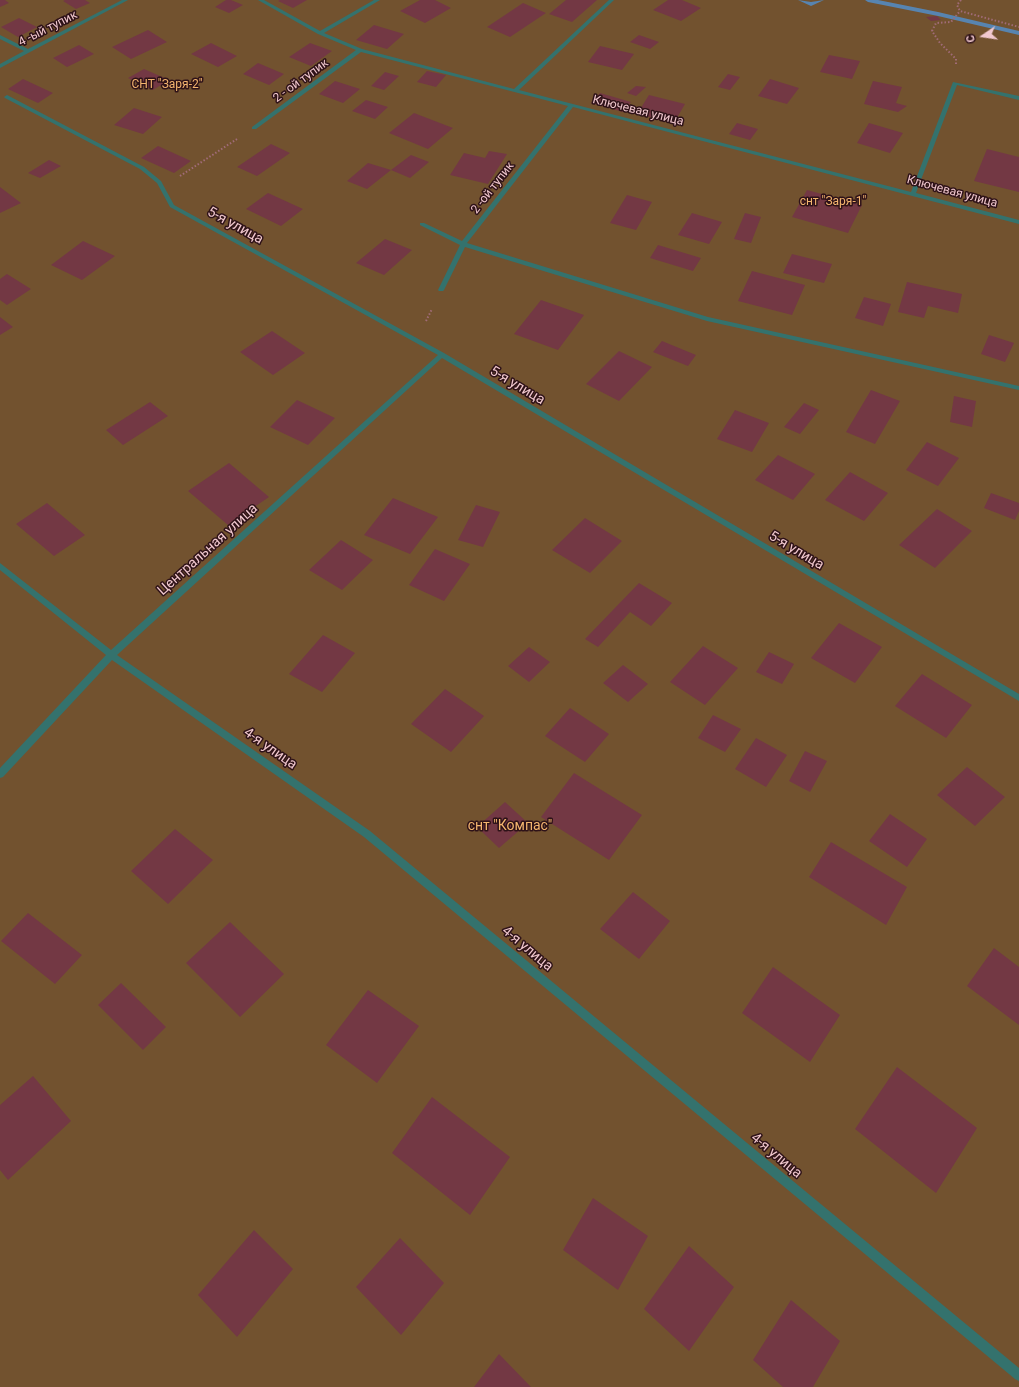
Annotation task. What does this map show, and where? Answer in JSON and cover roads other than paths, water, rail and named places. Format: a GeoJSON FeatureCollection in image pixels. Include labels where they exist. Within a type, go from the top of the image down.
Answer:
{"type":"FeatureCollection","features":[{"type":"Feature","properties":{"kind":"street","name":"4 -ый тупик"},"geometry":{"type":"LineString","coordinates":[[0,66],[126,0]]}},
{"type":"Feature","properties":{"kind":"street","name":"Ключевая улица"},"geometry":{"type":"LineString","coordinates":[[260,0],[320,33],[360,50],[571,106],[913,193],[1019,222]]}},
{"type":"Feature","properties":{"kind":"street"},"geometry":{"type":"LineString","coordinates":[[320,33],[378,0]]}},
{"type":"Feature","properties":{"kind":"street"},"geometry":{"type":"LineString","coordinates":[[515,91],[612,0]]}},
{"type":"Feature","properties":{"kind":"street"},"geometry":{"type":"LineString","coordinates":[[0,36],[27,51]]}},
{"type":"Feature","properties":{"kind":"street","name":"2 - ой тупик"},"geometry":{"type":"LineString","coordinates":[[254,128],[360,50]]}},
{"type":"Feature","properties":{"kind":"street"},"geometry":{"type":"LineString","coordinates":[[913,193],[954,83],[1019,98]]}},
{"type":"Feature","properties":{"kind":"street","name":"5-я улица"},"geometry":{"type":"LineString","coordinates":[[7,97],[142,168],[159,182],[172,206],[442,355],[1019,698]]}},
{"type":"Feature","properties":{"kind":"street","name":"2 -ой тупик"},"geometry":{"type":"LineString","coordinates":[[441,290],[463,244],[571,106]]}},
{"type":"Feature","properties":{"kind":"street"},"geometry":{"type":"LineString","coordinates":[[422,224],[463,244],[707,319],[1019,388]]}},
{"type":"Feature","properties":{"kind":"street","name":"Центральная улица"},"geometry":{"type":"LineString","coordinates":[[0,774],[111,655],[442,355]]}},
{"type":"Feature","properties":{"kind":"street","name":"4-я улица"},"geometry":{"type":"LineString","coordinates":[[0,566],[111,655],[367,834],[1019,1375]]}},
{"type":"Feature","properties":{"kind":"waterway"},"geometry":{"type":"LineString","coordinates":[[801,0],[811,4],[821,0]]}},
{"type":"Feature","properties":{"kind":"waterway"},"geometry":{"type":"LineString","coordinates":[[868,0],[938,14],[1019,33]]}},
{"type":"Feature","properties":{"kind":"park label","name":"СНТ \"Заря-2\""},"geometry":{"type":"Point","coordinates":[167,85]}},
{"type":"Feature","properties":{"kind":"park label","name":"снт \"Заря-1\""},"geometry":{"type":"Point","coordinates":[833,202]}},
{"type":"Feature","properties":{"kind":"park label","name":"снт \"Компас\""},"geometry":{"type":"Point","coordinates":[510,826]}}]}
